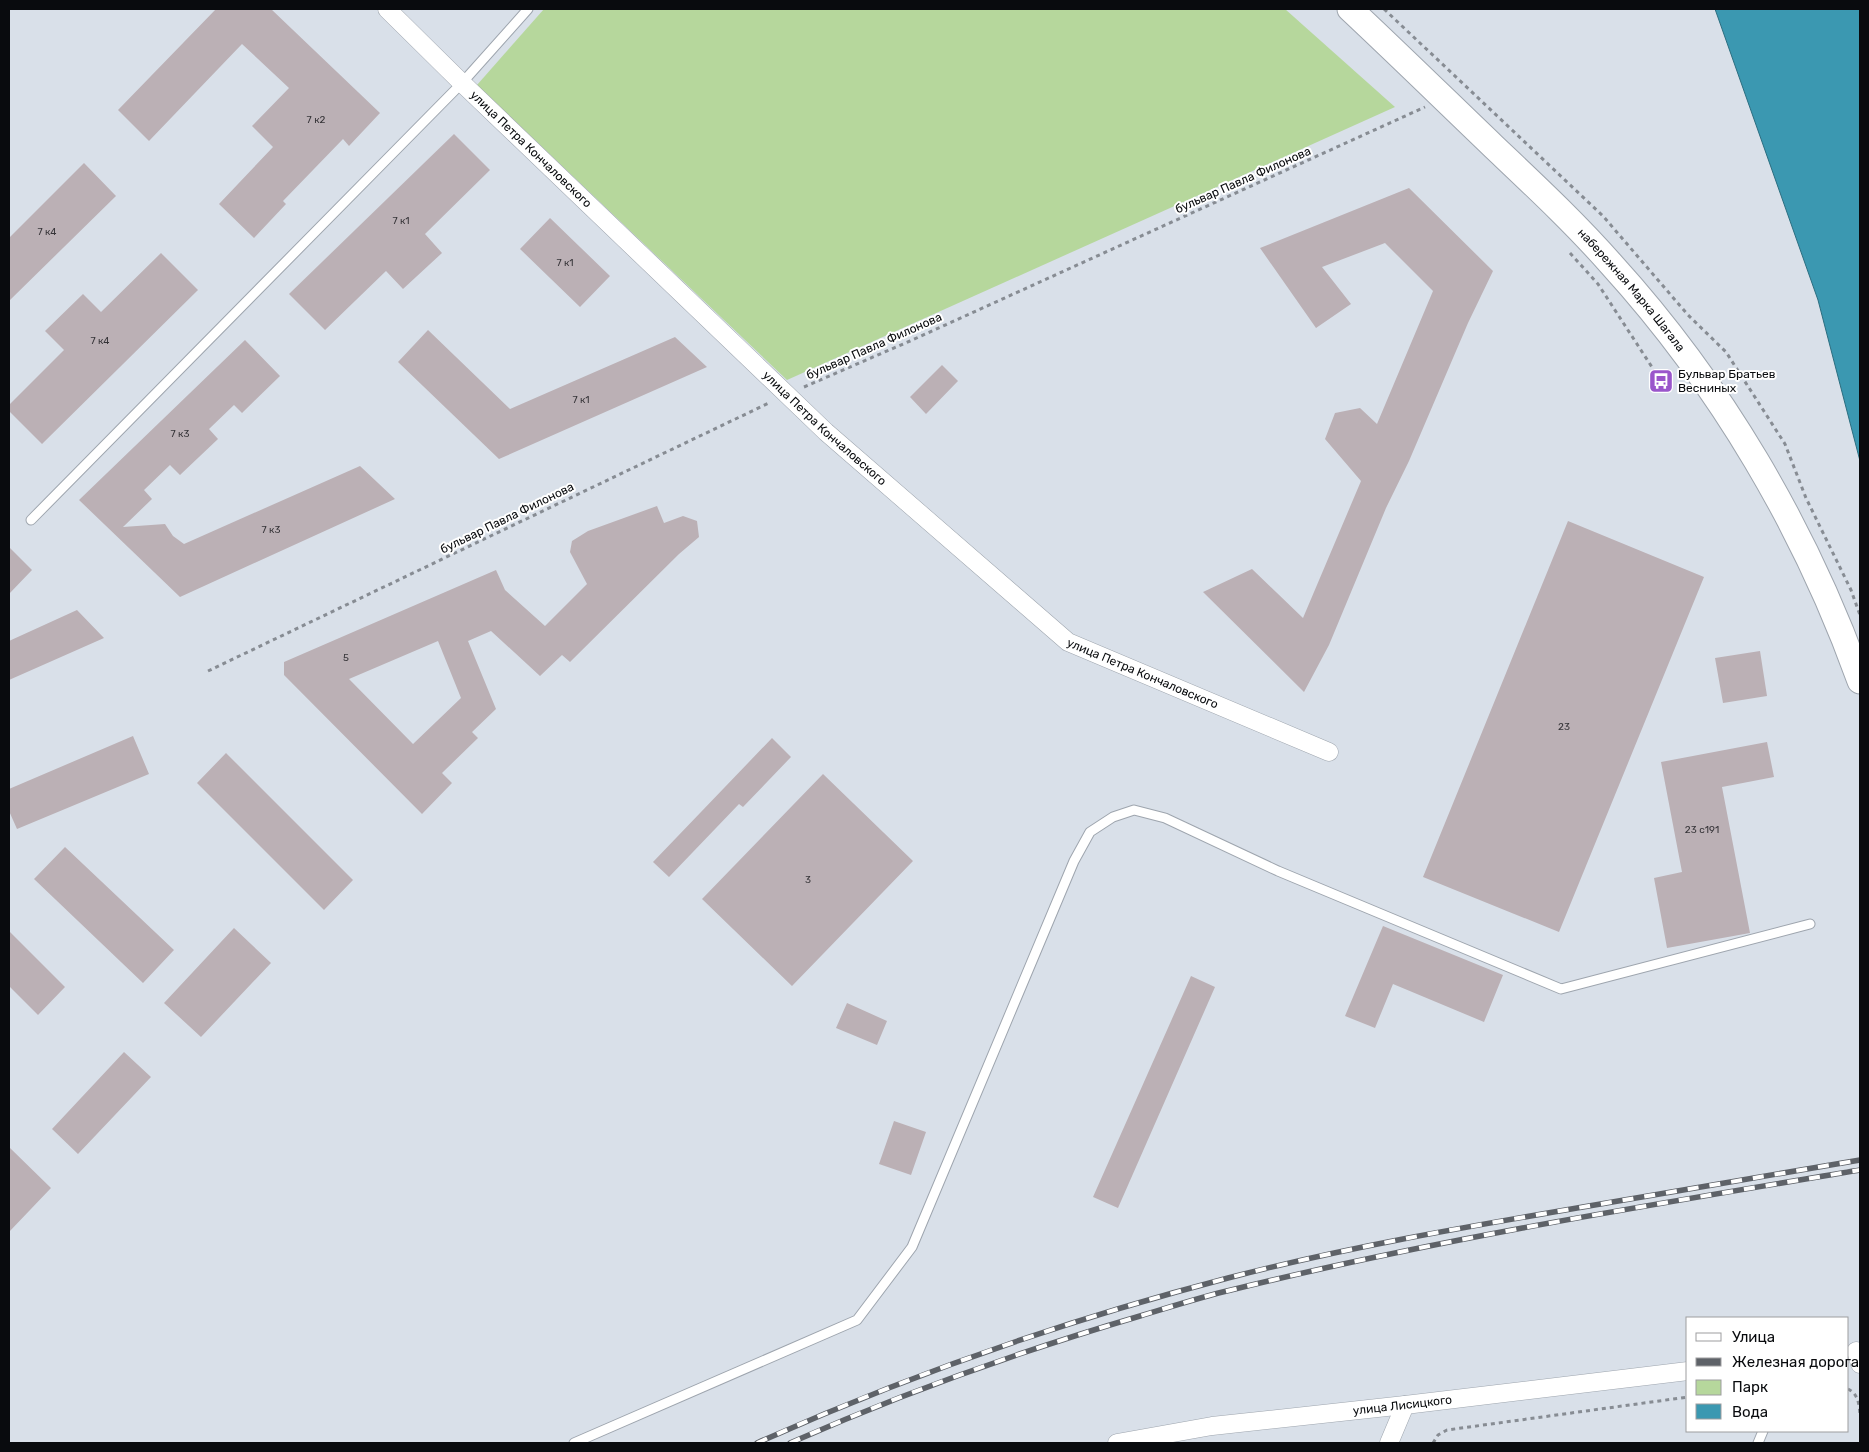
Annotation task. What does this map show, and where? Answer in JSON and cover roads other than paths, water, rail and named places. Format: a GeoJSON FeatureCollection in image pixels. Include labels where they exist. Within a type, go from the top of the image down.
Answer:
{"type":"FeatureCollection","features":[{"type":"Feature","properties":{"kind":"main road","name":"набережная Марка Шагала"},"geometry":{"type":"LineString","coordinates":[[1350,9],[1584,234],[1640,297],[1694,366],[1740,433],[1780,502],[1821,586],[1860,681]]}},
{"type":"Feature","properties":{"kind":"street","name":"улица Петра Кончаловского"},"geometry":{"type":"LineString","coordinates":[[387,9],[826,432],[1068,642],[1329,752]]}},
{"type":"Feature","properties":{"kind":"street","name":"улица Лисицкого"},"geometry":{"type":"LineString","coordinates":[[1117,1443],[1212,1426],[1686,1371]]}},
{"type":"Feature","properties":{"kind":"street"},"geometry":{"type":"LineString","coordinates":[[1389,1443],[1405,1405]]}},
{"type":"Feature","properties":{"kind":"lane"},"geometry":{"type":"LineString","coordinates":[[31,520],[462,83],[528,9]]}},
{"type":"Feature","properties":{"kind":"lane"},"geometry":{"type":"LineString","coordinates":[[574,1443],[857,1320],[912,1247],[1074,861],[1090,832],[1113,817],[1134,810],[1165,818],[1278,870],[1561,989],[1810,924]]}},
{"type":"Feature","properties":{"kind":"water"},"geometry":{"type":"Polygon","coordinates":[[[1715,9],[1860,9],[1860,461],[1818,300],[1715,9]]]}},
{"type":"Feature","properties":{"kind":"railway"},"geometry":{"type":"LineString","coordinates":[[757,1443],[872,1394],[989,1351],[1108,1312],[1228,1278],[1315,1257],[1445,1231],[1860,1160]]}},
{"type":"Feature","properties":{"kind":"railway"},"geometry":{"type":"LineString","coordinates":[[790,1443],[919,1390],[1007,1358],[1095,1329],[1220,1293],[1387,1255],[1544,1224],[1860,1170]]}},
{"type":"Feature","properties":{"kind":"place","name":"Бульвар Братьев Весниных"},"geometry":{"type":"Point","coordinates":[1661,381]}}]}
